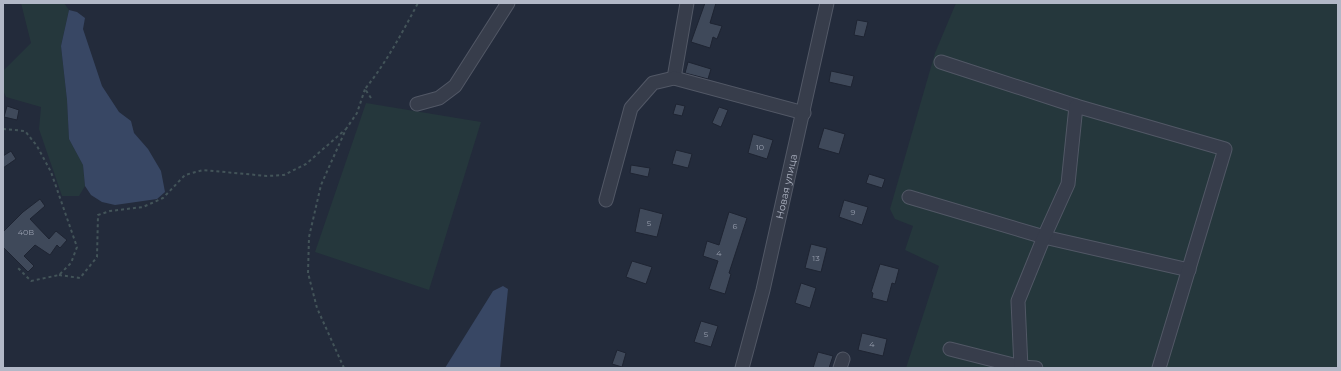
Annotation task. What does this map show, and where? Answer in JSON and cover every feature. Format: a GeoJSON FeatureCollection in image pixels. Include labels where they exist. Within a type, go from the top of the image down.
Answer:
{"type":"FeatureCollection","features":[{"type":"Feature","properties":{"kind":"street"},"geometry":{"type":"LineString","coordinates":[[417,104],[439,98],[456,86],[508,3]]}},
{"type":"Feature","properties":{"kind":"street"},"geometry":{"type":"LineString","coordinates":[[674,78],[686,3]]}},
{"type":"Feature","properties":{"kind":"street","name":"Новая улица"},"geometry":{"type":"LineString","coordinates":[[742,368],[763,290],[804,113],[827,3]]}},
{"type":"Feature","properties":{"kind":"street"},"geometry":{"type":"LineString","coordinates":[[941,62],[1076,106],[1225,149],[1160,368]]}},
{"type":"Feature","properties":{"kind":"street"},"geometry":{"type":"LineString","coordinates":[[606,200],[631,108],[654,83],[674,78],[804,113]]}},
{"type":"Feature","properties":{"kind":"street"},"geometry":{"type":"LineString","coordinates":[[1021,367],[1018,301],[1044,236],[1068,184],[1076,106]]}},
{"type":"Feature","properties":{"kind":"street"},"geometry":{"type":"LineString","coordinates":[[908,197],[1044,236],[1189,270]]}},
{"type":"Feature","properties":{"kind":"street"},"geometry":{"type":"LineString","coordinates":[[950,349],[1021,367],[1036,368]]}},
{"type":"Feature","properties":{"kind":"path"},"geometry":{"type":"LineString","coordinates":[[344,368],[317,308],[308,273],[309,237],[321,185],[346,129],[357,113],[364,89],[378,73],[396,45],[418,3]]}},
{"type":"Feature","properties":{"kind":"path"},"geometry":{"type":"LineString","coordinates":[[364,89],[371,98]]}},
{"type":"Feature","properties":{"kind":"path"},"geometry":{"type":"LineString","coordinates":[[18,268],[31,281],[58,275],[80,278],[97,257],[98,215],[115,210],[143,207],[163,198],[185,175],[203,170],[267,176],[284,175],[306,164],[346,129]]}},
{"type":"Feature","properties":{"kind":"path"},"geometry":{"type":"LineString","coordinates":[[3,130],[25,131],[37,146],[51,172],[77,247],[71,263],[58,275]]}},
{"type":"Feature","properties":{"kind":"shaded area"},"geometry":{"type":"Polygon","coordinates":[[[21,3],[64,3],[69,10],[61,46],[67,100],[69,139],[83,165],[85,186],[79,196],[62,196],[39,129],[41,107],[6,97],[3,90],[3,71],[31,43],[21,3]]]}},
{"type":"Feature","properties":{"kind":"shaded area"},"geometry":{"type":"Polygon","coordinates":[[[956,3],[1338,3],[1338,368],[906,368],[939,266],[905,250],[913,226],[895,219],[890,209],[935,53],[956,3]]]}},
{"type":"Feature","properties":{"kind":"shaded area"},"geometry":{"type":"Polygon","coordinates":[[[366,103],[481,122],[429,290],[315,252],[366,103]]]}},
{"type":"Feature","properties":{"kind":"water"},"geometry":{"type":"Polygon","coordinates":[[[69,10],[77,12],[85,18],[83,29],[102,86],[119,112],[131,121],[134,133],[148,149],[161,171],[165,192],[157,199],[115,205],[102,202],[91,195],[85,186],[83,165],[69,139],[67,100],[61,46],[69,10]]]}},
{"type":"Feature","properties":{"kind":"water"},"geometry":{"type":"Polygon","coordinates":[[[503,286],[508,289],[500,368],[445,368],[493,291],[503,286]]]}},
{"type":"Feature","properties":{"kind":"building"},"geometry":{"type":"Polygon","coordinates":[[[705,3],[716,3],[710,23],[722,26],[717,39],[713,37],[710,48],[691,42],[705,3]]]}},
{"type":"Feature","properties":{"kind":"building"},"geometry":{"type":"Polygon","coordinates":[[[857,20],[868,22],[864,37],[854,35],[857,20]]]}},
{"type":"Feature","properties":{"kind":"building"},"geometry":{"type":"Polygon","coordinates":[[[688,62],[711,69],[708,79],[685,73],[688,62]]]}},
{"type":"Feature","properties":{"kind":"building"},"geometry":{"type":"Polygon","coordinates":[[[831,71],[854,76],[851,87],[829,82],[831,71]]]}},
{"type":"Feature","properties":{"kind":"building"},"geometry":{"type":"Polygon","coordinates":[[[676,104],[685,106],[682,116],[673,114],[676,104]]]}},
{"type":"Feature","properties":{"kind":"building"},"geometry":{"type":"Polygon","coordinates":[[[7,106],[19,110],[17,120],[4,117],[7,106]]]}},
{"type":"Feature","properties":{"kind":"building"},"geometry":{"type":"Polygon","coordinates":[[[719,107],[728,110],[721,127],[712,123],[719,107]]]}},
{"type":"Feature","properties":{"kind":"building"},"geometry":{"type":"Polygon","coordinates":[[[824,128],[845,134],[839,154],[818,148],[824,128]]]}},
{"type":"Feature","properties":{"kind":"building"},"geometry":{"type":"Polygon","coordinates":[[[753,134],[773,140],[767,159],[748,153],[753,134]]]}},
{"type":"Feature","properties":{"kind":"building"},"geometry":{"type":"Polygon","coordinates":[[[676,150],[692,154],[688,168],[672,164],[676,150]]]}},
{"type":"Feature","properties":{"kind":"building"},"geometry":{"type":"Polygon","coordinates":[[[11,151],[16,159],[3,168],[3,156],[11,151]]]}},
{"type":"Feature","properties":{"kind":"building"},"geometry":{"type":"Polygon","coordinates":[[[631,165],[650,168],[648,177],[630,173],[631,165]]]}},
{"type":"Feature","properties":{"kind":"building"},"geometry":{"type":"Polygon","coordinates":[[[869,174],[885,179],[882,188],[866,183],[869,174]]]}},
{"type":"Feature","properties":{"kind":"building"},"geometry":{"type":"Polygon","coordinates":[[[40,199],[45,206],[30,219],[49,239],[56,231],[67,240],[60,248],[57,245],[50,255],[35,245],[24,256],[34,266],[28,272],[3,247],[3,232],[23,212],[40,199]]]}},
{"type":"Feature","properties":{"kind":"building"},"geometry":{"type":"Polygon","coordinates":[[[844,200],[868,207],[862,225],[839,217],[844,200]]]}},
{"type":"Feature","properties":{"kind":"building"},"geometry":{"type":"Polygon","coordinates":[[[640,208],[663,214],[657,237],[635,232],[640,208]]]}},
{"type":"Feature","properties":{"kind":"building"},"geometry":{"type":"Polygon","coordinates":[[[729,212],[747,218],[729,273],[731,274],[725,294],[709,289],[718,261],[703,256],[707,241],[719,245],[729,212]]]}},
{"type":"Feature","properties":{"kind":"building"},"geometry":{"type":"Polygon","coordinates":[[[811,244],[827,248],[821,272],[805,268],[811,244]]]}},
{"type":"Feature","properties":{"kind":"building"},"geometry":{"type":"Polygon","coordinates":[[[632,261],[652,267],[646,284],[626,277],[632,261]]]}},
{"type":"Feature","properties":{"kind":"building"},"geometry":{"type":"Polygon","coordinates":[[[880,264],[899,269],[895,284],[892,283],[887,302],[872,298],[873,293],[871,292],[880,264]]]}},
{"type":"Feature","properties":{"kind":"building"},"geometry":{"type":"Polygon","coordinates":[[[801,283],[816,288],[810,308],[795,303],[801,283]]]}},
{"type":"Feature","properties":{"kind":"building"},"geometry":{"type":"Polygon","coordinates":[[[701,321],[718,326],[711,347],[694,342],[701,321]]]}},
{"type":"Feature","properties":{"kind":"building"},"geometry":{"type":"Polygon","coordinates":[[[862,333],[887,339],[883,356],[858,350],[862,333]]]}},
{"type":"Feature","properties":{"kind":"building"},"geometry":{"type":"Polygon","coordinates":[[[617,350],[626,353],[622,367],[612,364],[617,350]]]}},
{"type":"Feature","properties":{"kind":"building"},"geometry":{"type":"Polygon","coordinates":[[[818,352],[833,356],[829,368],[813,368],[818,352]]]}}]}
